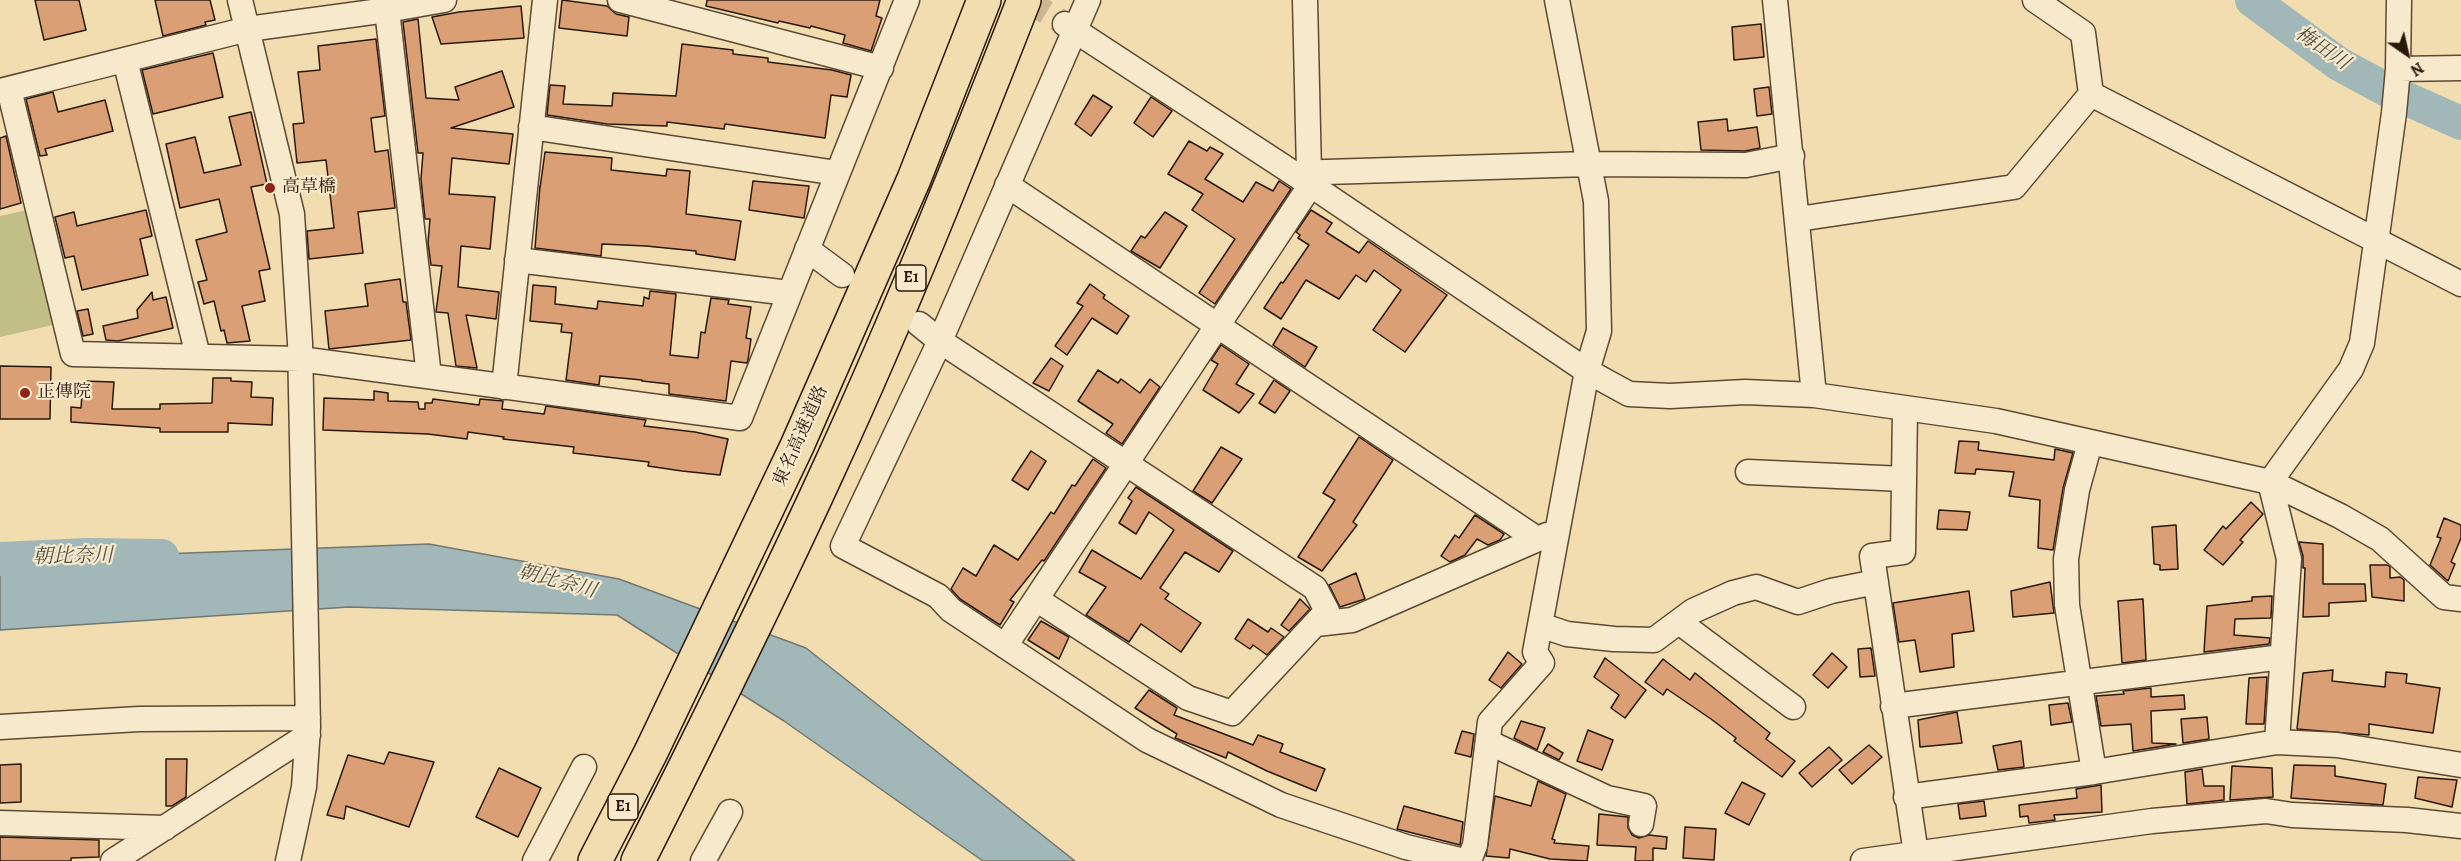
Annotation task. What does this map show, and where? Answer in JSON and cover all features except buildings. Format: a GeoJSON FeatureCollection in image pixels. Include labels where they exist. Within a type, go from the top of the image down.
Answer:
{"type":"FeatureCollection","features":[{"type":"Feature","properties":{"kind":"highway","name":"東名高速道路"},"geometry":{"type":"LineString","coordinates":[[595,861],[651,752],[798,446],[914,179],[984,0]]}},
{"type":"Feature","properties":{"kind":"highway","name":"E1"},"geometry":{"type":"LineString","coordinates":[[638,861],[687,765],[831,463],[920,257],[1024,0]]}},
{"type":"Feature","properties":{"kind":"street"},"geometry":{"type":"LineString","coordinates":[[240,0],[291,214],[300,359],[308,720],[304,787],[288,861]]}},
{"type":"Feature","properties":{"kind":"street"},"geometry":{"type":"LineString","coordinates":[[444,0],[248,29],[5,90],[73,354],[300,359],[740,418],[907,0]]}},
{"type":"Feature","properties":{"kind":"street"},"geometry":{"type":"LineString","coordinates":[[504,387],[545,0]]}},
{"type":"Feature","properties":{"kind":"street"},"geometry":{"type":"LineString","coordinates":[[620,0],[881,68]]}},
{"type":"Feature","properties":{"kind":"street"},"geometry":{"type":"LineString","coordinates":[[1088,0],[1070,26],[1007,185],[940,341],[843,546],[938,596],[951,610],[1147,740],[1281,805],[1406,847],[1467,861],[1475,845],[1491,722],[1542,663],[1535,652],[1540,625],[1547,535],[1587,371],[1599,332],[1596,201],[1557,0]]}},
{"type":"Feature","properties":{"kind":"street"},"geometry":{"type":"LineString","coordinates":[[1005,645],[1217,325],[1304,177],[1305,0]]}},
{"type":"Feature","properties":{"kind":"street"},"geometry":{"type":"LineString","coordinates":[[1775,0],[1814,395]]}},
{"type":"Feature","properties":{"kind":"street"},"geometry":{"type":"LineString","coordinates":[[1798,219],[2014,188],[2091,94],[2083,33],[2035,0]]}},
{"type":"Feature","properties":{"kind":"street"},"geometry":{"type":"LineString","coordinates":[[2277,742],[2289,559],[2270,482],[2351,369],[2362,343],[2394,113],[2398,69],[2399,0]]}},
{"type":"Feature","properties":{"kind":"street"},"geometry":{"type":"LineString","coordinates":[[387,10],[429,376]]}},
{"type":"Feature","properties":{"kind":"street"},"geometry":{"type":"LineString","coordinates":[[1070,26],[1304,177],[1587,371],[1629,394],[1814,395],[1996,421],[2270,482],[2340,516],[2380,539],[2444,597],[2461,599]]}},
{"type":"Feature","properties":{"kind":"street"},"geometry":{"type":"LineString","coordinates":[[125,60],[198,356]]}},
{"type":"Feature","properties":{"kind":"street"},"geometry":{"type":"LineString","coordinates":[[2398,69],[2461,68]]}},
{"type":"Feature","properties":{"kind":"street"},"geometry":{"type":"LineString","coordinates":[[2091,94],[2461,284]]}},
{"type":"Feature","properties":{"kind":"street"},"geometry":{"type":"LineString","coordinates":[[531,127],[837,173]]}},
{"type":"Feature","properties":{"kind":"street"},"geometry":{"type":"LineString","coordinates":[[1304,177],[1588,164],[1746,165],[1792,156]]}},
{"type":"Feature","properties":{"kind":"street"},"geometry":{"type":"LineString","coordinates":[[1007,185],[1217,325],[1547,535]]}},
{"type":"Feature","properties":{"kind":"street"},"geometry":{"type":"LineString","coordinates":[[807,249],[842,275]]}},
{"type":"Feature","properties":{"kind":"street"},"geometry":{"type":"LineString","coordinates":[[517,260],[789,293]]}},
{"type":"Feature","properties":{"kind":"street"},"geometry":{"type":"LineString","coordinates":[[919,324],[940,341],[1315,588],[1328,611],[1232,713],[1188,698],[1036,599]]}},
{"type":"Feature","properties":{"kind":"street"},"geometry":{"type":"LineString","coordinates":[[1905,409],[1902,552],[1872,556],[1916,854]]}},
{"type":"Feature","properties":{"kind":"street"},"geometry":{"type":"LineString","coordinates":[[2090,442],[2077,490],[2066,559],[2067,605],[2094,772]]}},
{"type":"Feature","properties":{"kind":"street"},"geometry":{"type":"LineString","coordinates":[[1748,472],[1904,479]]}},
{"type":"Feature","properties":{"kind":"street"},"geometry":{"type":"LineString","coordinates":[[1316,624],[1352,620],[1547,535]]}},
{"type":"Feature","properties":{"kind":"street"},"geometry":{"type":"LineString","coordinates":[[1540,625],[1567,634],[1654,640],[1693,611],[1733,593],[1756,587],[1798,602],[1831,591],[1876,582]]}},
{"type":"Feature","properties":{"kind":"street"},"geometry":{"type":"LineString","coordinates":[[1679,622],[1792,707]]}},
{"type":"Feature","properties":{"kind":"street"},"geometry":{"type":"LineString","coordinates":[[1893,706],[2282,657]]}},
{"type":"Feature","properties":{"kind":"street"},"geometry":{"type":"LineString","coordinates":[[0,727],[140,719],[308,720]]}},
{"type":"Feature","properties":{"kind":"street"},"geometry":{"type":"LineString","coordinates":[[113,861],[165,828],[308,720]]}},
{"type":"Feature","properties":{"kind":"street"},"geometry":{"type":"LineString","coordinates":[[1488,742],[1607,798],[1644,806],[1641,824]]}},
{"type":"Feature","properties":{"kind":"street"},"geometry":{"type":"LineString","coordinates":[[1906,797],[2094,772],[2277,742],[2337,745],[2461,765]]}},
{"type":"Feature","properties":{"kind":"street"},"geometry":{"type":"LineString","coordinates":[[535,861],[584,767]]}},
{"type":"Feature","properties":{"kind":"street"},"geometry":{"type":"LineString","coordinates":[[703,861],[730,812]]}},
{"type":"Feature","properties":{"kind":"street"},"geometry":{"type":"LineString","coordinates":[[1863,861],[2152,821],[2266,812],[2407,820],[2461,826]]}},
{"type":"Feature","properties":{"kind":"street"},"geometry":{"type":"LineString","coordinates":[[0,823],[165,828]]}},
{"type":"Feature","properties":{"kind":"shaded area"},"geometry":{"type":"Polygon","coordinates":[[[27,210],[53,325],[0,337],[0,216],[27,210]]]}},
{"type":"Feature","properties":{"kind":"water"},"geometry":{"type":"Polygon","coordinates":[[[429,544],[619,579],[806,648],[1075,861],[983,861],[784,721],[617,615],[349,607],[0,630],[0,560],[429,544]]]}},
{"type":"Feature","properties":{"kind":"waterway","name":"梅田川"},"geometry":{"type":"LineString","coordinates":[[2252,0],[2339,64],[2389,91],[2461,123]]}},
{"type":"Feature","properties":{"kind":"waterway","name":"朝比奈川"},"geometry":{"type":"LineString","coordinates":[[0,559],[87,555],[162,556]]}},
{"type":"Feature","properties":{"kind":"tunnel"},"geometry":{"type":"LineString","coordinates":[[1026,0],[1065,24]]}},
{"type":"Feature","properties":{"kind":"place","name":"高草橋"},"geometry":{"type":"Point","coordinates":[270,188]}},
{"type":"Feature","properties":{"kind":"place","name":"正傳院"},"geometry":{"type":"Point","coordinates":[25,393]}}]}
